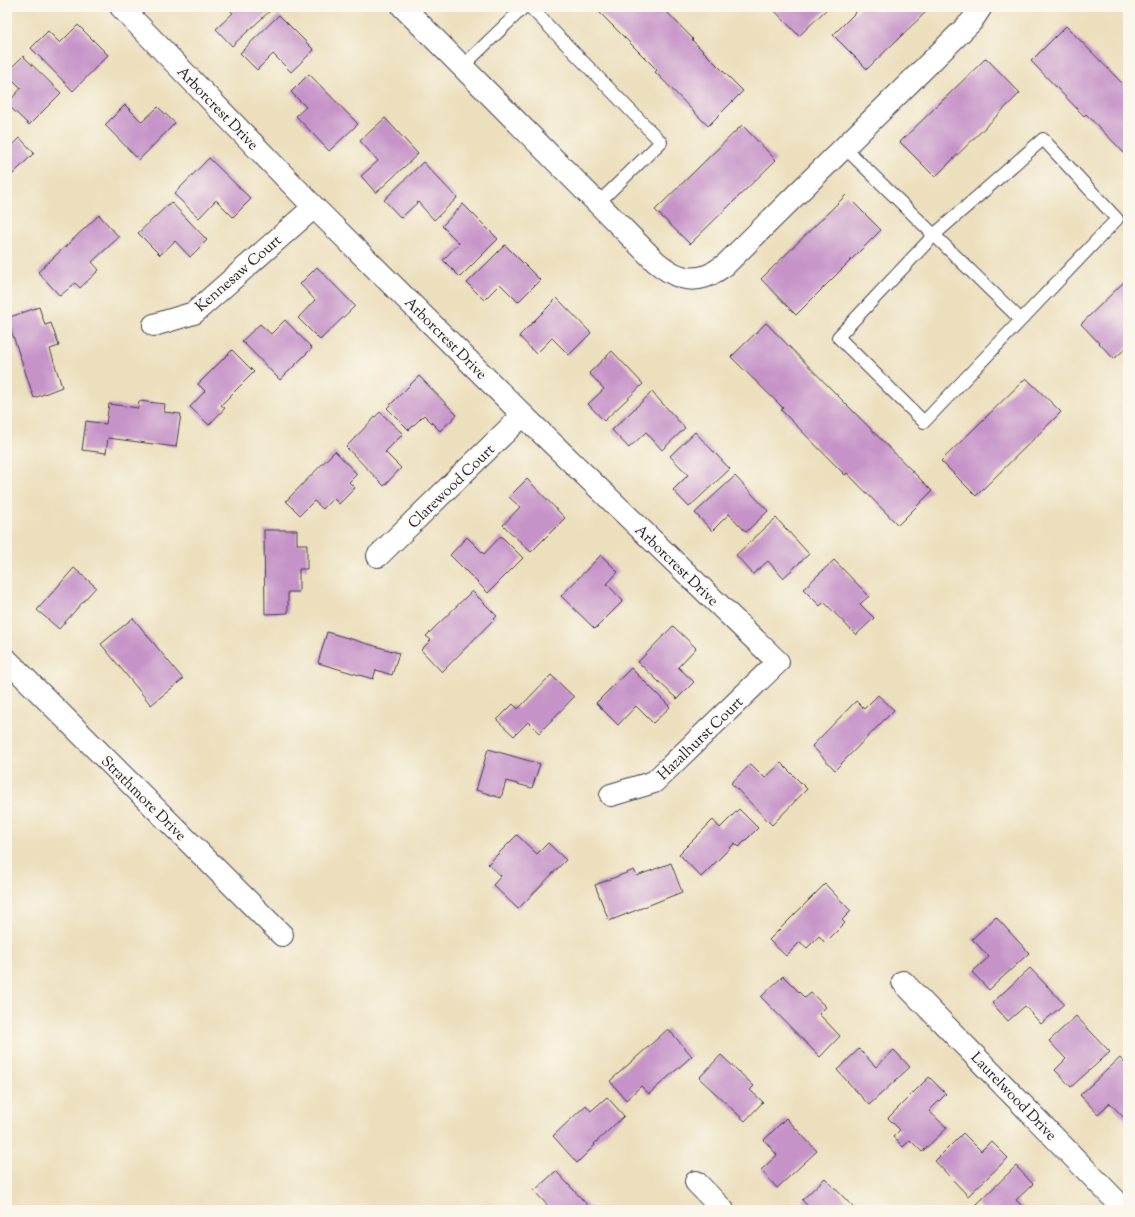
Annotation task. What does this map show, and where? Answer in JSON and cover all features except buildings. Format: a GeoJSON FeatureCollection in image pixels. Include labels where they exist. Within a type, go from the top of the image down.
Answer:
{"type":"FeatureCollection","features":[{"type":"Feature","properties":{"kind":"street","name":"Arborcrest Drive"},"geometry":{"type":"LineString","coordinates":[[121,7],[314,207],[523,415],[778,662]]}},
{"type":"Feature","properties":{"kind":"street"},"geometry":{"type":"LineString","coordinates":[[403,7],[656,262],[668,273],[679,277],[693,279],[709,275],[725,265],[971,22],[981,7]]}},
{"type":"Feature","properties":{"kind":"street","name":"Kennesaw Court"},"geometry":{"type":"LineString","coordinates":[[154,325],[194,313],[314,207]]}},
{"type":"Feature","properties":{"kind":"street","name":"Clarewood Court"},"geometry":{"type":"LineString","coordinates":[[378,556],[523,415]]}},
{"type":"Feature","properties":{"kind":"street","name":"Strathmore Drive"},"geometry":{"type":"LineString","coordinates":[[7,660],[282,935]]}},
{"type":"Feature","properties":{"kind":"street","name":"Hazalhurst Court"},"geometry":{"type":"LineString","coordinates":[[611,795],[654,782],[778,662]]}},
{"type":"Feature","properties":{"kind":"street","name":"Laurelwood Drive"},"geometry":{"type":"LineString","coordinates":[[903,982],[1114,1206]]}},
{"type":"Feature","properties":{"kind":"street"},"geometry":{"type":"LineString","coordinates":[[696,1182],[723,1210]]}},
{"type":"Feature","properties":{"kind":"lane"},"geometry":{"type":"LineString","coordinates":[[462,67],[524,7]]}},
{"type":"Feature","properties":{"kind":"lane"},"geometry":{"type":"LineString","coordinates":[[530,7],[661,142],[597,204]]}},
{"type":"Feature","properties":{"kind":"lane"},"geometry":{"type":"LineString","coordinates":[[1042,139],[1117,219],[1021,320],[924,422],[838,338],[934,235],[1042,139]]}},
{"type":"Feature","properties":{"kind":"lane"},"geometry":{"type":"LineString","coordinates":[[844,147],[1021,320]]}}]}
